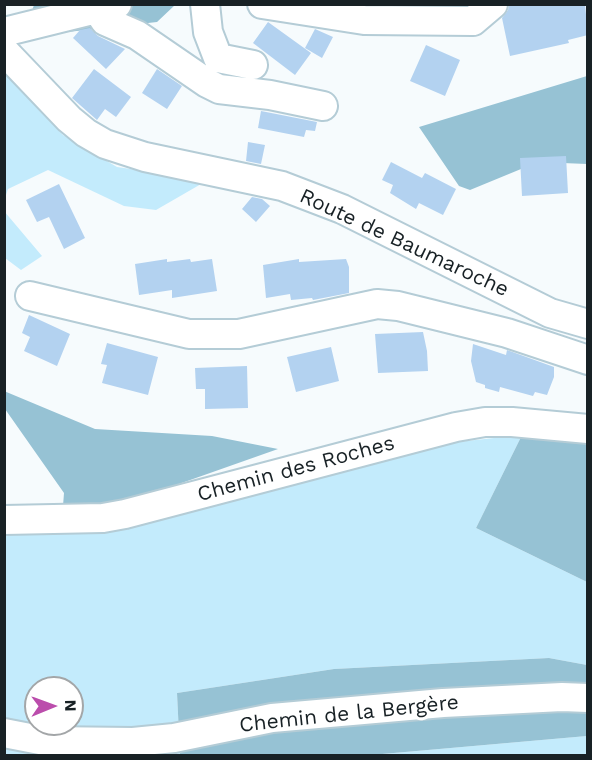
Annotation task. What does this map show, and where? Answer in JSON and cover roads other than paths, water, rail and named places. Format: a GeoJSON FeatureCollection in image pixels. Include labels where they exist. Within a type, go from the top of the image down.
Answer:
{"type":"FeatureCollection","features":[{"type":"Feature","properties":{"kind":"street"},"geometry":{"type":"LineString","coordinates":[[205,4],[208,32],[218,58],[253,65]]}},
{"type":"Feature","properties":{"kind":"street"},"geometry":{"type":"LineString","coordinates":[[262,4],[364,20],[473,21],[494,4]]}},
{"type":"Feature","properties":{"kind":"street"},"geometry":{"type":"LineString","coordinates":[[4,32],[107,7],[105,21],[137,35],[207,83],[219,88],[270,95],[323,106]]}},
{"type":"Feature","properties":{"kind":"street","name":"Route de Baumaroche"},"geometry":{"type":"LineString","coordinates":[[4,51],[69,119],[86,133],[105,144],[145,157],[251,177],[282,186],[370,222],[550,313],[588,324]]}},
{"type":"Feature","properties":{"kind":"street"},"geometry":{"type":"LineString","coordinates":[[30,296],[189,334],[239,334],[377,304],[398,306],[507,333],[588,360]]}},
{"type":"Feature","properties":{"kind":"street","name":"Chemin des Roches"},"geometry":{"type":"LineString","coordinates":[[4,520],[103,518],[125,514],[445,430],[484,422],[512,422],[588,429]]}},
{"type":"Feature","properties":{"kind":"street","name":"Chemin de la Bergère"},"geometry":{"type":"LineString","coordinates":[[4,733],[45,741],[133,742],[174,738],[272,718],[443,704],[562,697],[588,698]]}}]}
